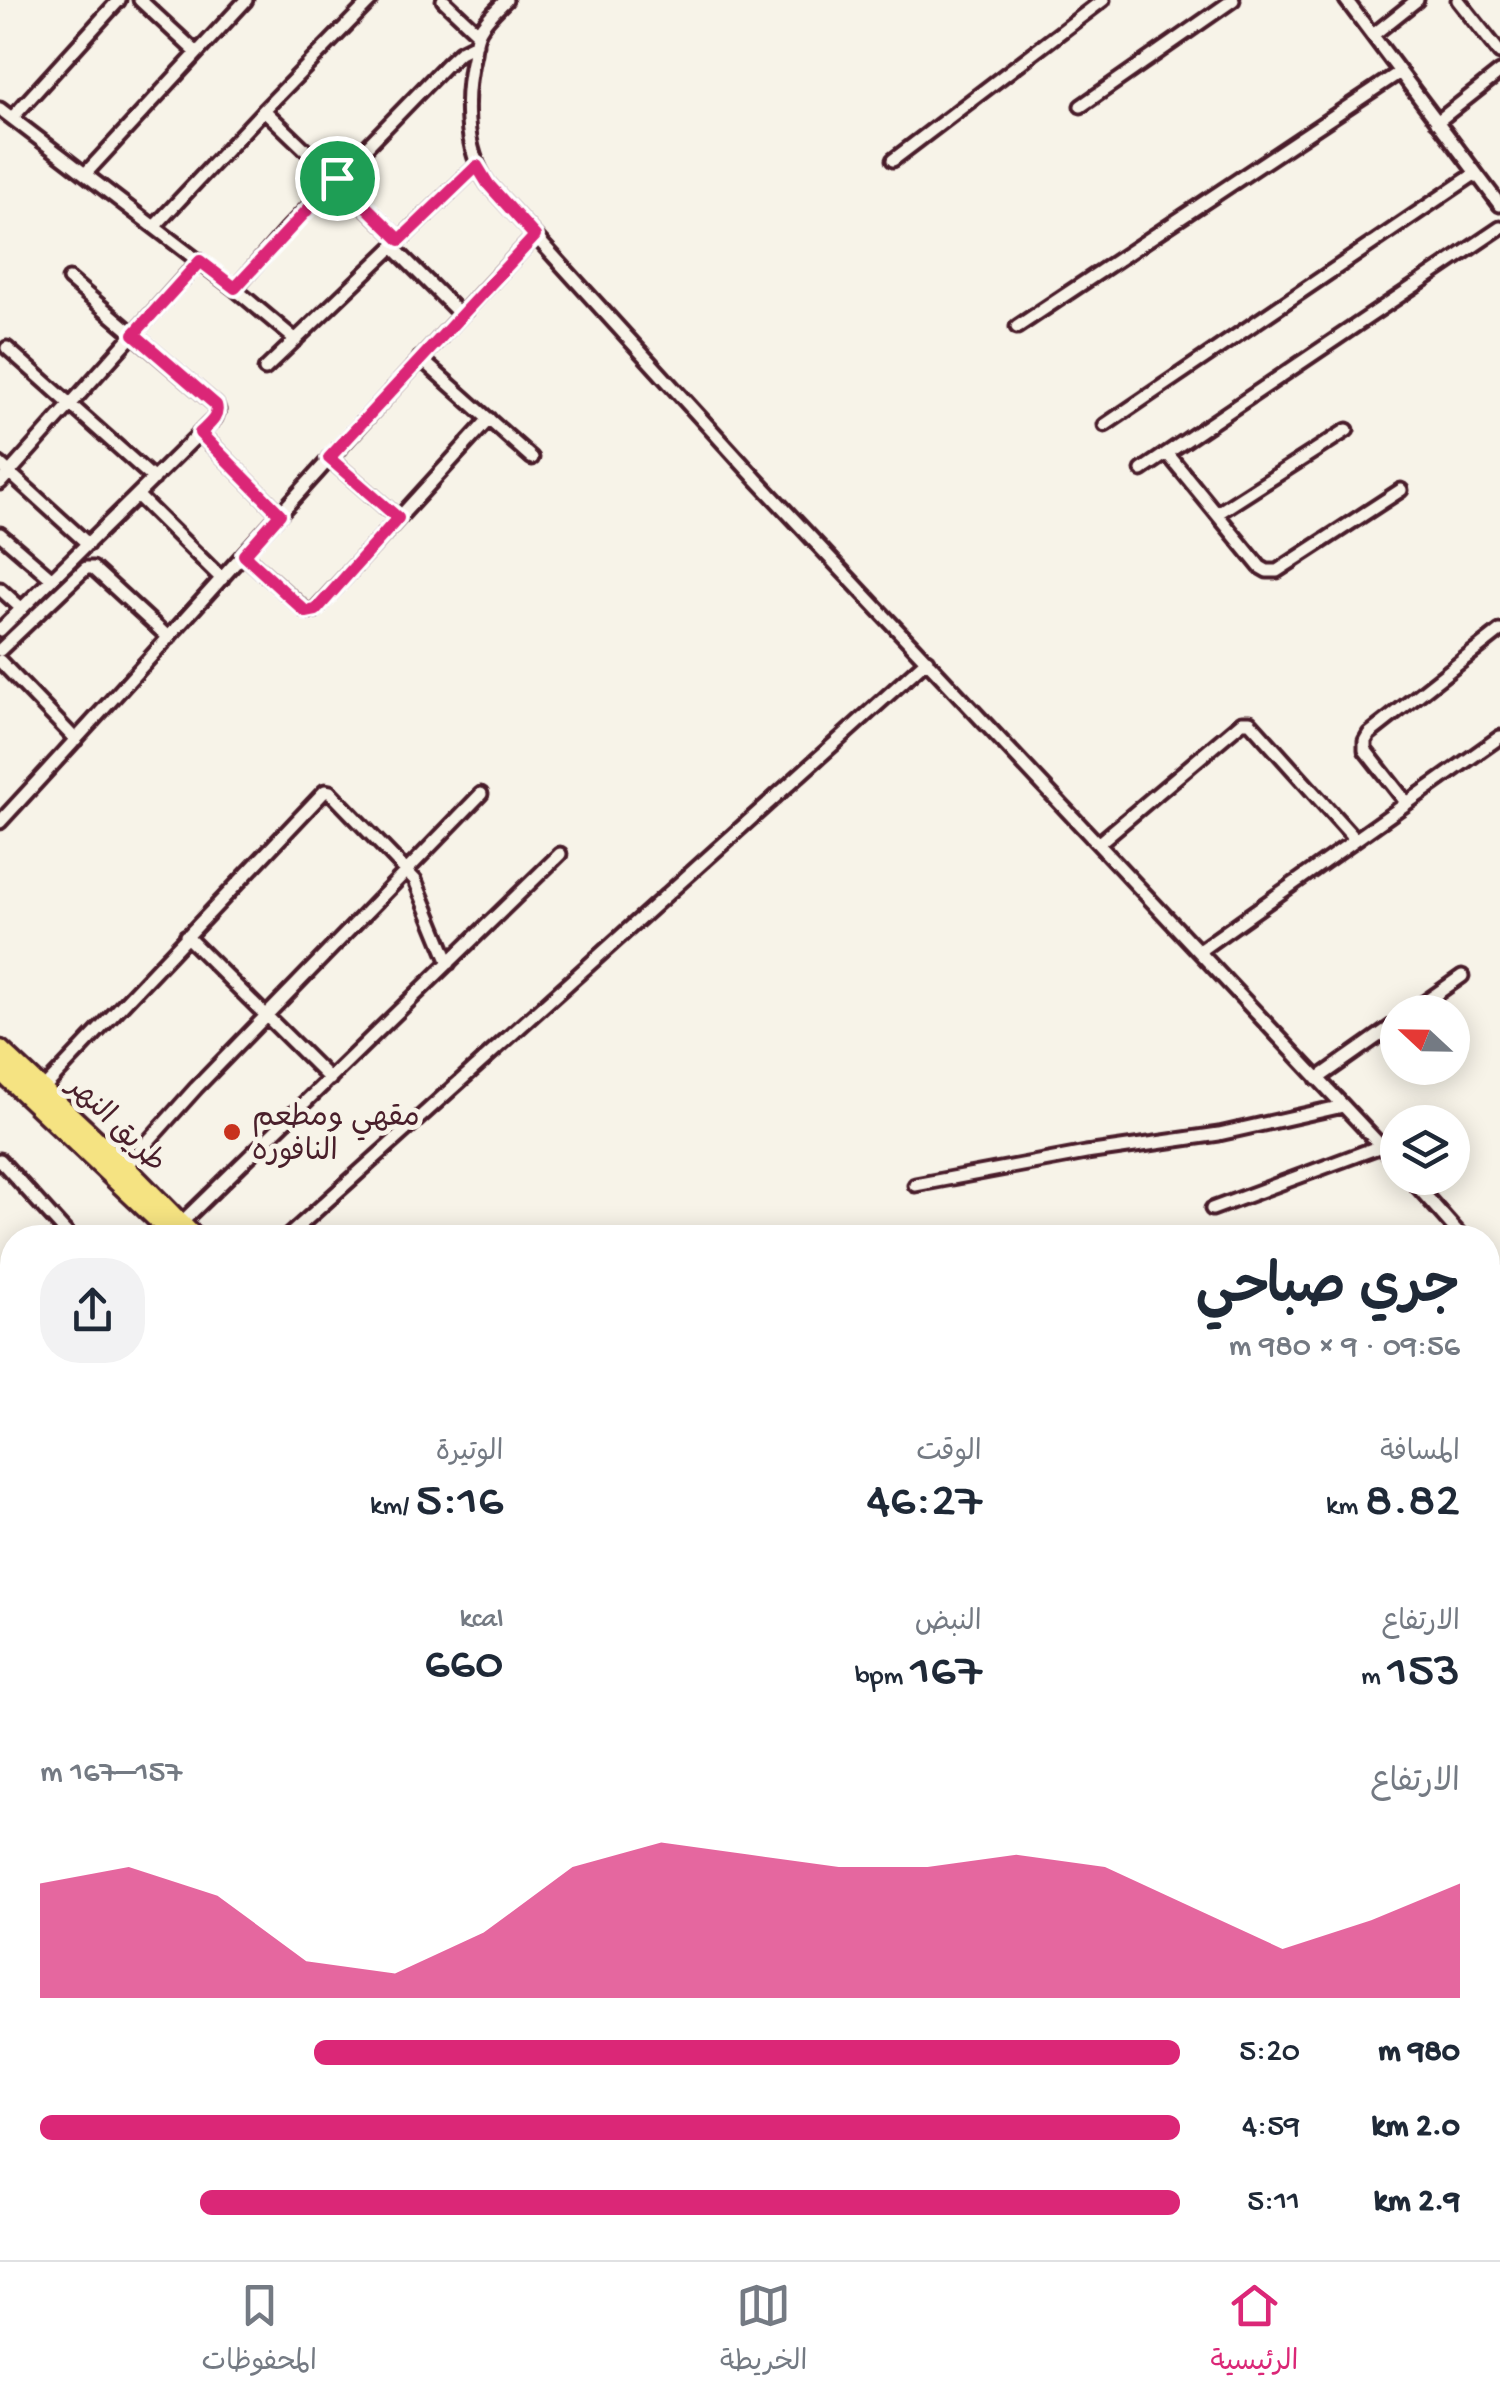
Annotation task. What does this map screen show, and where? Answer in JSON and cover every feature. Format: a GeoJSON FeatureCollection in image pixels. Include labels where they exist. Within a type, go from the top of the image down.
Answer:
{"type":"FeatureCollection","features":[{"type":"Feature","properties":{"kind":"main road","name":"طريق النهر"},"geometry":{"type":"LineString","coordinates":[[0,1050],[124,1167],[175,1225]]}},
{"type":"Feature","properties":{"kind":"main road","name":"طريق النهر"},"geometry":{"type":"LineString","coordinates":[[0,1070],[173,1225]]}},
{"type":"Feature","properties":{"kind":"street"},"geometry":{"type":"LineString","coordinates":[[12,118],[119,0]]}},
{"type":"Feature","properties":{"kind":"street"},"geometry":{"type":"LineString","coordinates":[[140,0],[198,54]]}},
{"type":"Feature","properties":{"kind":"street"},"geometry":{"type":"LineString","coordinates":[[86,173],[246,0]]}},
{"type":"Feature","properties":{"kind":"street"},"geometry":{"type":"LineString","coordinates":[[155,226],[372,0]]}},
{"type":"Feature","properties":{"kind":"street"},"geometry":{"type":"LineString","coordinates":[[443,0],[477,39]]}},
{"type":"Feature","properties":{"kind":"street"},"geometry":{"type":"LineString","coordinates":[[235,288],[446,65],[477,39],[506,0]]}},
{"type":"Feature","properties":{"kind":"street"},"geometry":{"type":"LineString","coordinates":[[892,160],[1104,0]]}},
{"type":"Feature","properties":{"kind":"street"},"geometry":{"type":"LineString","coordinates":[[1081,106],[1233,0]]}},
{"type":"Feature","properties":{"kind":"street"},"geometry":{"type":"LineString","coordinates":[[1346,0],[1500,205]]}},
{"type":"Feature","properties":{"kind":"street"},"geometry":{"type":"LineString","coordinates":[[1372,35],[1417,0]]}},
{"type":"Feature","properties":{"kind":"street"},"geometry":{"type":"LineString","coordinates":[[1458,0],[1500,53]]}},
{"type":"Feature","properties":{"kind":"street"},"geometry":{"type":"LineString","coordinates":[[477,39],[469,74],[468,112],[477,166],[488,184],[758,480],[1380,1145]]}},
{"type":"Feature","properties":{"kind":"street"},"geometry":{"type":"LineString","coordinates":[[1017,327],[1400,72]]}},
{"type":"Feature","properties":{"kind":"street"},"geometry":{"type":"LineString","coordinates":[[1437,122],[1500,72]]}},
{"type":"Feature","properties":{"kind":"street"},"geometry":{"type":"LineString","coordinates":[[0,109],[235,288],[296,340]]}},
{"type":"Feature","properties":{"kind":"street"},"geometry":{"type":"LineString","coordinates":[[264,110],[337,178],[461,315]]}},
{"type":"Feature","properties":{"kind":"street"},"geometry":{"type":"LineString","coordinates":[[265,369],[477,166]]}},
{"type":"Feature","properties":{"kind":"street"},"geometry":{"type":"LineString","coordinates":[[1105,425],[1476,173]]}},
{"type":"Feature","properties":{"kind":"street"},"geometry":{"type":"LineString","coordinates":[[1142,470],[1500,228]]}},
{"type":"Feature","properties":{"kind":"street"},"geometry":{"type":"LineString","coordinates":[[0,822],[535,236]]}},
{"type":"Feature","properties":{"kind":"street"},"geometry":{"type":"LineString","coordinates":[[0,483],[5,468],[71,403],[200,261]]}},
{"type":"Feature","properties":{"kind":"street"},"geometry":{"type":"LineString","coordinates":[[0,630],[216,418],[218,410],[69,278]]}},
{"type":"Feature","properties":{"kind":"street"},"geometry":{"type":"LineString","coordinates":[[7,348],[154,480]]}},
{"type":"Feature","properties":{"kind":"street"},"geometry":{"type":"LineString","coordinates":[[420,358],[532,458]]}},
{"type":"Feature","properties":{"kind":"street"},"geometry":{"type":"LineString","coordinates":[[244,555],[306,612],[316,610],[489,419]]}},
{"type":"Feature","properties":{"kind":"street"},"geometry":{"type":"LineString","coordinates":[[1218,513],[1346,430]]}},
{"type":"Feature","properties":{"kind":"street"},"geometry":{"type":"LineString","coordinates":[[200,433],[280,514]]}},
{"type":"Feature","properties":{"kind":"street"},"geometry":{"type":"LineString","coordinates":[[1167,453],[1260,567],[1268,571],[1276,571],[1401,490]]}},
{"type":"Feature","properties":{"kind":"street"},"geometry":{"type":"LineString","coordinates":[[329,458],[398,518]]}},
{"type":"Feature","properties":{"kind":"street"},"geometry":{"type":"LineString","coordinates":[[5,468],[88,544]]}},
{"type":"Feature","properties":{"kind":"street"},"geometry":{"type":"LineString","coordinates":[[137,495],[222,579]]}},
{"type":"Feature","properties":{"kind":"street"},"geometry":{"type":"LineString","coordinates":[[0,534],[52,579]]}},
{"type":"Feature","properties":{"kind":"street"},"geometry":{"type":"LineString","coordinates":[[0,650],[86,568],[96,570],[169,638]]}},
{"type":"Feature","properties":{"kind":"street"},"geometry":{"type":"LineString","coordinates":[[0,589],[22,608]]}},
{"type":"Feature","properties":{"kind":"street"},"geometry":{"type":"LineString","coordinates":[[1406,802],[1365,750],[1364,741],[1500,630]]}},
{"type":"Feature","properties":{"kind":"street"},"geometry":{"type":"LineString","coordinates":[[300,1225],[927,660]]}},
{"type":"Feature","properties":{"kind":"street"},"geometry":{"type":"LineString","coordinates":[[0,661],[76,740]]}},
{"type":"Feature","properties":{"kind":"street"},"geometry":{"type":"LineString","coordinates":[[1099,843],[1242,722],[1250,722],[1355,839]]}},
{"type":"Feature","properties":{"kind":"street"},"geometry":{"type":"LineString","coordinates":[[1199,950],[1500,737]]}},
{"type":"Feature","properties":{"kind":"street"},"geometry":{"type":"LineString","coordinates":[[44,1089],[325,791],[417,884],[449,963]]}},
{"type":"Feature","properties":{"kind":"street"},"geometry":{"type":"LineString","coordinates":[[124,1167],[481,794]]}},
{"type":"Feature","properties":{"kind":"street"},"geometry":{"type":"LineString","coordinates":[[184,1225],[560,854]]}},
{"type":"Feature","properties":{"kind":"street"},"geometry":{"type":"LineString","coordinates":[[186,936],[330,1079]]}},
{"type":"Feature","properties":{"kind":"street"},"geometry":{"type":"LineString","coordinates":[[1435,995],[1462,976]]}},
{"type":"Feature","properties":{"kind":"street"},"geometry":{"type":"LineString","coordinates":[[1318,1079],[1380,1035]]}},
{"type":"Feature","properties":{"kind":"street"},"geometry":{"type":"LineString","coordinates":[[915,1184],[1219,1134],[1343,1106]]}},
{"type":"Feature","properties":{"kind":"street"},"geometry":{"type":"LineString","coordinates":[[1212,1209],[1380,1146]]}},
{"type":"Feature","properties":{"kind":"street"},"geometry":{"type":"LineString","coordinates":[[0,1160],[59,1225]]}},
{"type":"Feature","properties":{"kind":"street"},"geometry":{"type":"LineString","coordinates":[[1425,1195],[1452,1225]]}},
{"type":"Feature","properties":{"kind":"place","name":"مقهي ومطعم النافوره"},"geometry":{"type":"Point","coordinates":[232,1132]}},
{"type":"Feature","properties":{"kind":"route"},"geometry":{"type":"LineString","coordinates":[[477,166],[488,184],[535,236],[329,458],[398,518],[316,610],[306,612],[244,555],[280,514],[200,433],[216,418],[216,405],[134,334],[200,261],[235,288],[337,178],[400,240],[477,166]]}}]}
